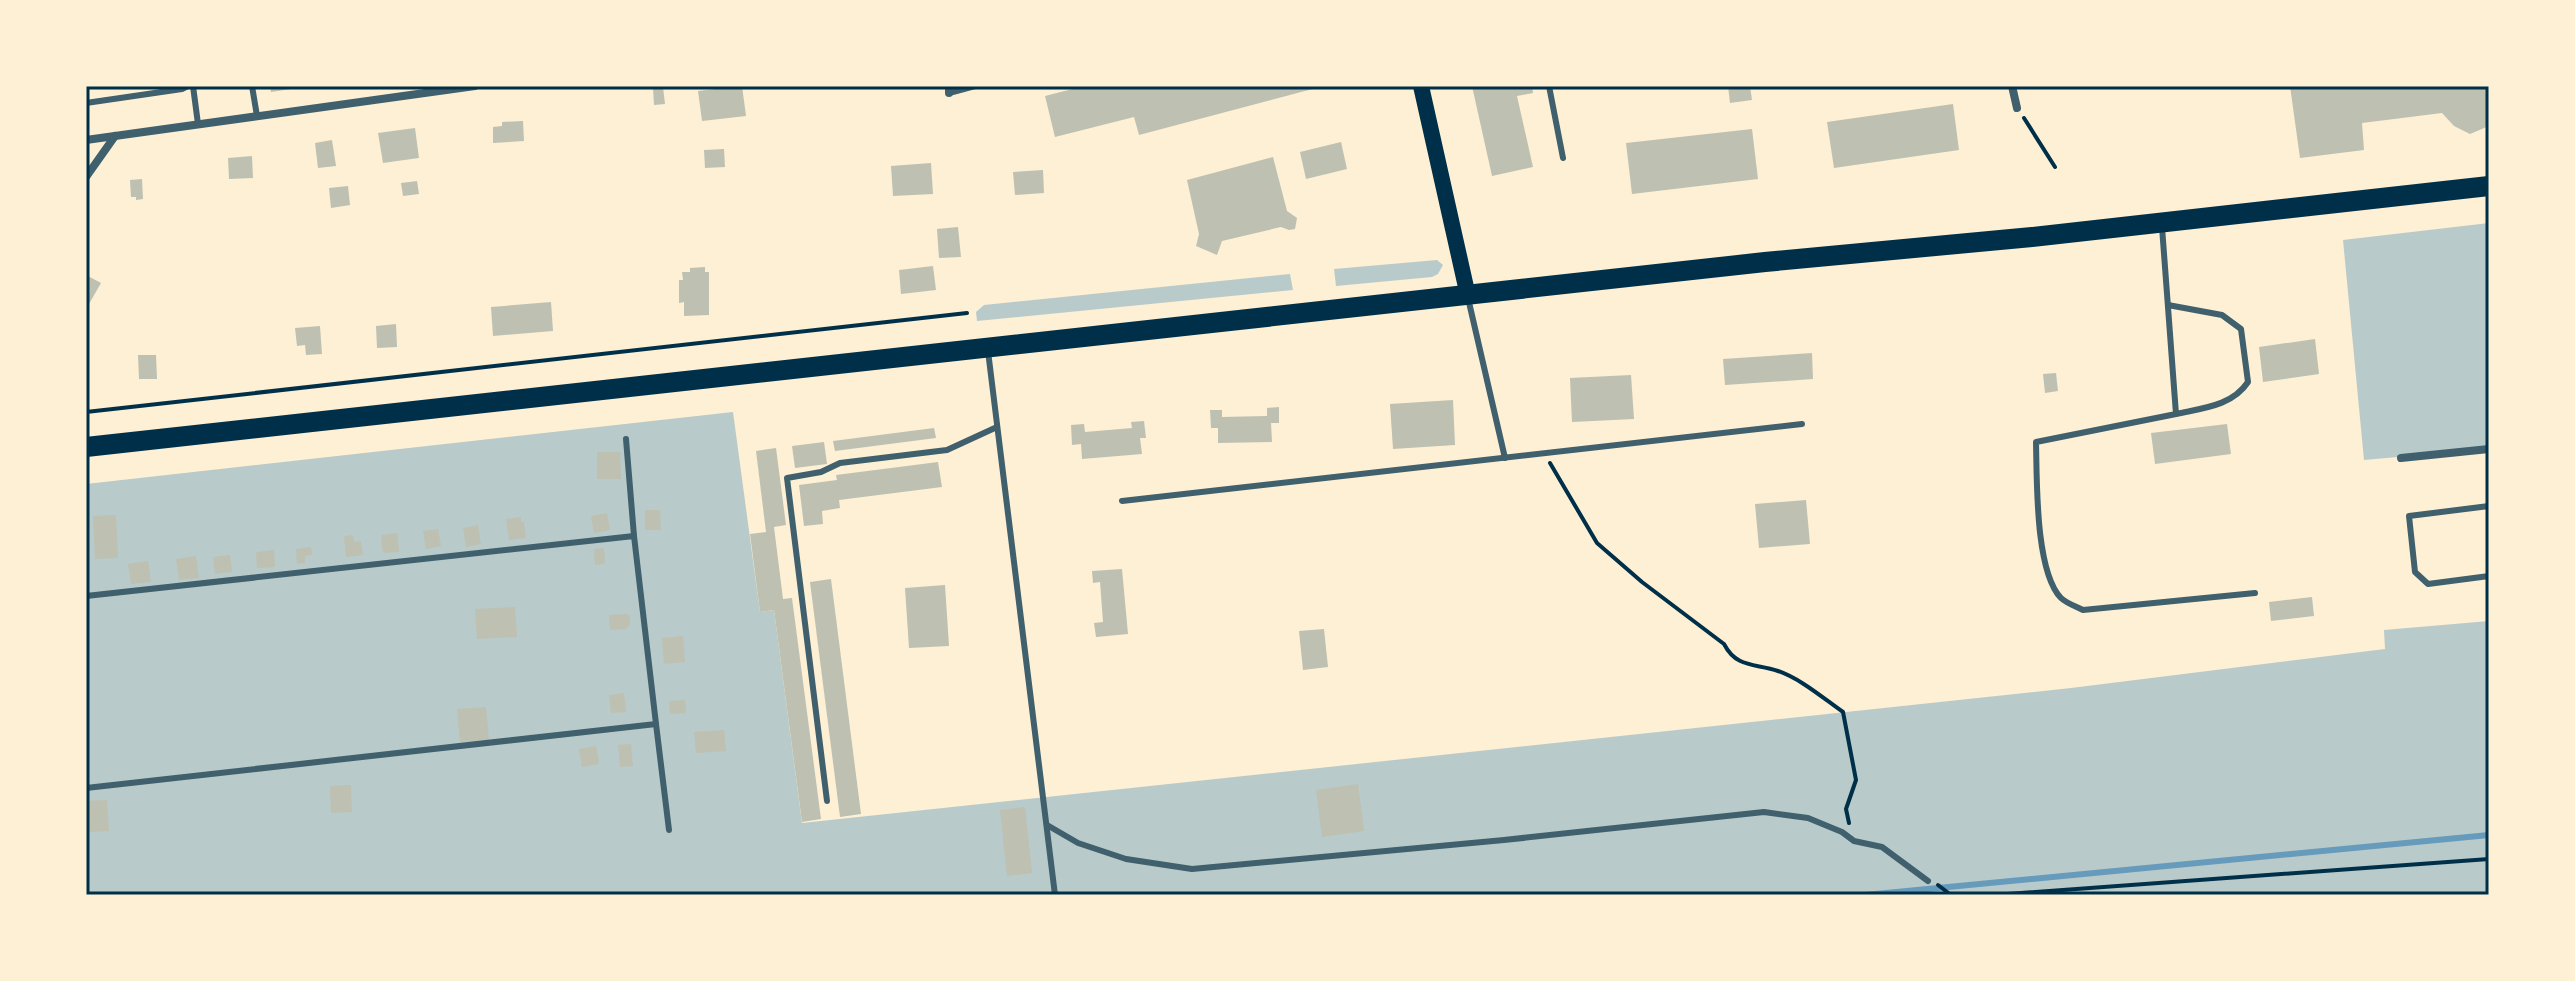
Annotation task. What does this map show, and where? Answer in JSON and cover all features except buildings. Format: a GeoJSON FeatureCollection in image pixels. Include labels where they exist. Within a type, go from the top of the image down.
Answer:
{"type":"FeatureCollection","features":[{"type":"Feature","properties":{"kind":"highway"},"geometry":{"type":"LineString","coordinates":[[86,447],[1765,262],[2489,186]]}},
{"type":"Feature","properties":{"kind":"main road"},"geometry":{"type":"LineString","coordinates":[[1421,86],[1468,296]]}},
{"type":"Feature","properties":{"kind":"street"},"geometry":{"type":"LineString","coordinates":[[86,140],[475,86]]}},
{"type":"Feature","properties":{"kind":"street"},"geometry":{"type":"LineString","coordinates":[[2012,86],[2017,108]]}},
{"type":"Feature","properties":{"kind":"street"},"geometry":{"type":"LineString","coordinates":[[86,177],[115,136]]}},
{"type":"Feature","properties":{"kind":"street"},"geometry":{"type":"LineString","coordinates":[[2401,458],[2489,449]]}},
{"type":"Feature","properties":{"kind":"lane"},"geometry":{"type":"LineString","coordinates":[[86,103],[191,86],[198,124]]}},
{"type":"Feature","properties":{"kind":"lane"},"geometry":{"type":"LineString","coordinates":[[252,86],[257,116]]}},
{"type":"Feature","properties":{"kind":"lane"},"geometry":{"type":"LineString","coordinates":[[949,89],[975,86]]}},
{"type":"Feature","properties":{"kind":"lane"},"geometry":{"type":"LineString","coordinates":[[1549,86],[1563,158]]}},
{"type":"Feature","properties":{"kind":"lane"},"geometry":{"type":"LineString","coordinates":[[2162,222],[2176,414]]}},
{"type":"Feature","properties":{"kind":"lane"},"geometry":{"type":"LineString","coordinates":[[1468,296],[1505,458]]}},
{"type":"Feature","properties":{"kind":"lane"},"geometry":{"type":"LineString","coordinates":[[2168,305],[2222,315],[2241,329],[2248,382],[2241,394],[2219,404],[2036,442],[2038,514],[2047,573],[2061,598],[2083,610],[2255,593]]}},
{"type":"Feature","properties":{"kind":"lane"},"geometry":{"type":"LineString","coordinates":[[988,349],[1055,895]]}},
{"type":"Feature","properties":{"kind":"lane"},"geometry":{"type":"LineString","coordinates":[[1122,501],[1802,424]]}},
{"type":"Feature","properties":{"kind":"lane"},"geometry":{"type":"LineString","coordinates":[[827,801],[787,478],[821,472],[840,463],[947,450],[997,427]]}},
{"type":"Feature","properties":{"kind":"lane"},"geometry":{"type":"LineString","coordinates":[[626,439],[634,536],[669,830]]}},
{"type":"Feature","properties":{"kind":"lane"},"geometry":{"type":"LineString","coordinates":[[2489,506],[2409,516],[2415,572],[2428,584],[2489,576]]}},
{"type":"Feature","properties":{"kind":"lane"},"geometry":{"type":"LineString","coordinates":[[86,596],[634,536]]}},
{"type":"Feature","properties":{"kind":"lane"},"geometry":{"type":"LineString","coordinates":[[86,788],[656,724]]}},
{"type":"Feature","properties":{"kind":"lane"},"geometry":{"type":"LineString","coordinates":[[1047,825],[1078,843],[1126,859],[1192,869],[1764,812],[1808,818],[1842,832],[1854,841],[1882,847],[1929,879]]}},
{"type":"Feature","properties":{"kind":"path"},"geometry":{"type":"LineString","coordinates":[[2017,108],[2055,167]]}},
{"type":"Feature","properties":{"kind":"path"},"geometry":{"type":"LineString","coordinates":[[86,412],[967,313]]}},
{"type":"Feature","properties":{"kind":"path"},"geometry":{"type":"LineString","coordinates":[[1545,454],[1597,543],[1642,582],[1724,644],[1730,655],[1754,667],[1778,671],[1843,712],[1856,780],[1846,809],[1851,822],[1843,830]]}},
{"type":"Feature","properties":{"kind":"path"},"geometry":{"type":"LineString","coordinates":[[1994,895],[2489,859]]}},
{"type":"Feature","properties":{"kind":"path"},"geometry":{"type":"LineString","coordinates":[[1929,879],[1951,895]]}},
{"type":"Feature","properties":{"kind":"shaded area"},"geometry":{"type":"Polygon","coordinates":[[[2489,223],[2489,449],[2364,460],[2343,240],[2489,223]]]}},
{"type":"Feature","properties":{"kind":"shaded area"},"geometry":{"type":"Polygon","coordinates":[[[1437,260],[1443,265],[1432,277],[1336,286],[1334,269],[1437,260]]]}},
{"type":"Feature","properties":{"kind":"shaded area"},"geometry":{"type":"Polygon","coordinates":[[[1290,274],[1293,290],[977,321],[976,312],[984,305],[1290,274]]]}},
{"type":"Feature","properties":{"kind":"shaded area"},"geometry":{"type":"Polygon","coordinates":[[[733,412],[760,612],[774,610],[802,823],[2071,688],[2385,649],[2384,630],[2489,621],[2489,895],[86,895],[86,484],[733,412]]]}},
{"type":"Feature","properties":{"kind":"waterway"},"geometry":{"type":"LineString","coordinates":[[1865,895],[2489,835]]}}]}
